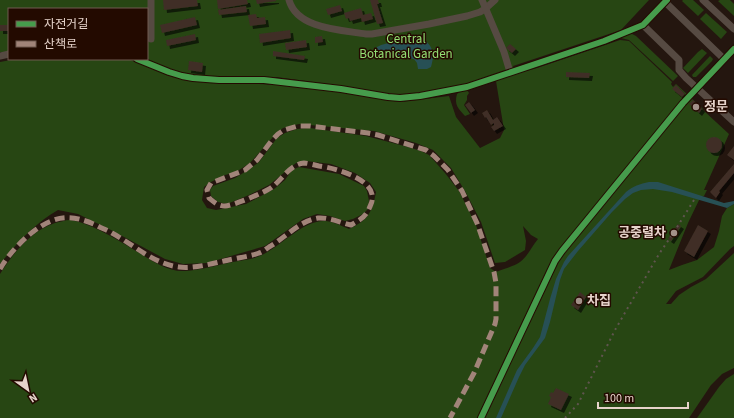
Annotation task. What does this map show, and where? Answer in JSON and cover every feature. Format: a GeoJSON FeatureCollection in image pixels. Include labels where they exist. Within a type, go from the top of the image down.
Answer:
{"type":"FeatureCollection","features":[{"type":"Feature","properties":{"kind":"street"},"geometry":{"type":"LineString","coordinates":[[151,0],[151,39]]}},
{"type":"Feature","properties":{"kind":"street"},"geometry":{"type":"LineString","coordinates":[[289,0],[293,10],[305,20],[325,27],[366,34],[430,24],[467,16],[480,12],[495,0]]}},
{"type":"Feature","properties":{"kind":"street"},"geometry":{"type":"LineString","coordinates":[[482,0],[504,52],[510,72]]}},
{"type":"Feature","properties":{"kind":"street"},"geometry":{"type":"LineString","coordinates":[[703,0],[734,29]]}},
{"type":"Feature","properties":{"kind":"street"},"geometry":{"type":"LineString","coordinates":[[139,60],[169,72],[193,78],[219,80],[264,80],[354,91],[388,97],[400,98],[420,96],[458,89],[604,41],[643,25],[666,1],[724,59]]}},
{"type":"Feature","properties":{"kind":"street"},"geometry":{"type":"LineString","coordinates":[[643,25],[679,60],[679,70],[734,122]]}},
{"type":"Feature","properties":{"kind":"street"},"geometry":{"type":"LineString","coordinates":[[481,418],[555,261],[569,241],[623,177],[657,133],[734,49]]}},
{"type":"Feature","properties":{"kind":"green space","name":"Central Botanical Garden"},"geometry":{"type":"Polygon","coordinates":[[[0,0],[649,0],[621,30],[513,66],[515,74],[620,40],[629,41],[672,82],[671,84],[673,87],[676,84],[729,134],[704,190],[707,190],[704,196],[701,196],[688,223],[669,270],[697,260],[714,247],[722,216],[727,208],[734,204],[734,246],[703,277],[676,291],[666,304],[671,304],[679,295],[706,279],[734,253],[734,368],[722,374],[711,385],[689,418],[0,418],[0,274],[23,244],[38,231],[55,223],[66,220],[79,222],[125,244],[162,266],[173,270],[185,271],[203,269],[257,257],[274,248],[300,229],[317,222],[326,221],[349,229],[365,219],[371,211],[376,192],[370,183],[355,173],[331,164],[306,161],[296,163],[269,185],[227,204],[218,202],[211,196],[210,190],[213,186],[235,178],[248,170],[259,162],[277,138],[285,133],[297,129],[310,128],[366,136],[408,147],[429,155],[459,191],[476,225],[490,268],[496,272],[520,262],[538,239],[531,235],[523,226],[526,241],[525,250],[505,262],[495,263],[481,222],[465,191],[451,168],[433,150],[416,143],[374,131],[299,124],[283,128],[250,163],[236,172],[225,175],[204,187],[202,200],[207,208],[216,210],[246,204],[274,189],[285,180],[292,170],[299,167],[339,174],[364,186],[367,191],[369,201],[368,209],[363,214],[345,221],[330,216],[317,214],[303,219],[265,246],[207,263],[183,264],[165,259],[78,214],[58,210],[41,221],[26,234],[0,264],[0,62],[11,60],[131,60],[165,73],[238,83],[301,86],[400,102],[449,96],[456,117],[480,148],[500,138],[504,130],[496,81],[465,84],[415,94],[397,95],[276,77],[217,77],[191,75],[171,71],[145,60],[148,60],[148,8],[8,8],[8,53],[0,52],[0,0]]]}},
{"type":"Feature","properties":{"kind":"green space"},"geometry":{"type":"Polygon","coordinates":[[[693,0],[704,10],[698,16],[682,1],[693,0]]]}},
{"type":"Feature","properties":{"kind":"green space"},"geometry":{"type":"Polygon","coordinates":[[[730,0],[734,4],[734,16],[718,1],[730,0]]]}},
{"type":"Feature","properties":{"kind":"green space"},"geometry":{"type":"Polygon","coordinates":[[[706,13],[727,32],[721,39],[700,19],[706,13]]]}},
{"type":"Feature","properties":{"kind":"green space"},"geometry":{"type":"Polygon","coordinates":[[[628,34],[636,36],[678,76],[673,81],[629,40],[620,37],[628,34]]]}},
{"type":"Feature","properties":{"kind":"green space"},"geometry":{"type":"Polygon","coordinates":[[[702,49],[707,53],[688,73],[683,68],[702,49]]]}},
{"type":"Feature","properties":{"kind":"green space"},"geometry":{"type":"Polygon","coordinates":[[[710,56],[713,59],[712,61],[696,77],[693,77],[692,75],[710,56]]]}},
{"type":"Feature","properties":{"kind":"green space"},"geometry":{"type":"Polygon","coordinates":[[[467,90],[469,93],[464,105],[470,114],[465,116],[457,106],[456,98],[457,94],[461,91],[467,90]]]}},
{"type":"Feature","properties":{"kind":"green space"},"geometry":{"type":"Polygon","coordinates":[[[734,374],[734,418],[697,418],[719,387],[726,379],[734,374]]]}},
{"type":"Feature","properties":{"kind":"water"},"geometry":{"type":"Polygon","coordinates":[[[416,36],[426,41],[433,52],[431,67],[427,69],[418,69],[417,63],[414,59],[383,58],[376,51],[377,47],[381,45],[416,36]]]}},
{"type":"Feature","properties":{"kind":"water"},"geometry":{"type":"Polygon","coordinates":[[[649,182],[658,182],[724,203],[734,201],[734,204],[727,208],[672,192],[653,189],[641,190],[633,193],[625,199],[578,251],[564,269],[545,338],[525,365],[501,418],[496,418],[517,370],[540,337],[556,279],[564,262],[626,192],[631,188],[649,182]]]}},
{"type":"Feature","properties":{"kind":"building"},"geometry":{"type":"Polygon","coordinates":[[[163,0],[197,0],[198,6],[164,10],[163,0]]]}},
{"type":"Feature","properties":{"kind":"building"},"geometry":{"type":"Polygon","coordinates":[[[217,0],[247,0],[248,4],[218,9],[217,0]]]}},
{"type":"Feature","properties":{"kind":"building"},"geometry":{"type":"Polygon","coordinates":[[[256,0],[276,0],[276,1],[257,4],[256,0]]]}},
{"type":"Feature","properties":{"kind":"building"},"geometry":{"type":"Polygon","coordinates":[[[370,0],[378,0],[379,4],[377,4],[383,23],[377,24],[370,0]]]}},
{"type":"Feature","properties":{"kind":"building"},"geometry":{"type":"Polygon","coordinates":[[[340,5],[342,11],[328,15],[326,9],[340,5]]]}},
{"type":"Feature","properties":{"kind":"building"},"geometry":{"type":"Polygon","coordinates":[[[246,6],[247,12],[219,15],[218,10],[246,6]]]}},
{"type":"Feature","properties":{"kind":"building"},"geometry":{"type":"Polygon","coordinates":[[[361,8],[363,15],[371,13],[373,19],[362,22],[361,18],[350,21],[349,18],[346,19],[344,13],[361,8]]]}},
{"type":"Feature","properties":{"kind":"building"},"geometry":{"type":"Polygon","coordinates":[[[256,14],[257,18],[265,17],[266,24],[250,26],[248,15],[256,14]]]}},
{"type":"Feature","properties":{"kind":"building"},"geometry":{"type":"Polygon","coordinates":[[[195,17],[197,25],[162,33],[160,25],[195,17]]]}},
{"type":"Feature","properties":{"kind":"building"},"geometry":{"type":"Polygon","coordinates":[[[0,25],[8,25],[8,31],[0,31],[0,25]]]}},
{"type":"Feature","properties":{"kind":"building"},"geometry":{"type":"Polygon","coordinates":[[[290,30],[291,38],[260,43],[259,34],[290,30]]]}},
{"type":"Feature","properties":{"kind":"building"},"geometry":{"type":"Polygon","coordinates":[[[195,34],[196,40],[167,46],[166,40],[195,34]]]}},
{"type":"Feature","properties":{"kind":"building"},"geometry":{"type":"Polygon","coordinates":[[[322,36],[323,42],[315,43],[315,37],[322,36]]]}},
{"type":"Feature","properties":{"kind":"building"},"geometry":{"type":"Polygon","coordinates":[[[306,40],[307,47],[286,50],[285,43],[306,40]]]}},
{"type":"Feature","properties":{"kind":"building"},"geometry":{"type":"Polygon","coordinates":[[[510,44],[516,49],[512,53],[506,48],[510,44]]]}},
{"type":"Feature","properties":{"kind":"building"},"geometry":{"type":"Polygon","coordinates":[[[273,51],[305,56],[304,60],[273,56],[273,51]]]}},
{"type":"Feature","properties":{"kind":"building"},"geometry":{"type":"Polygon","coordinates":[[[189,61],[203,63],[202,72],[188,70],[189,61]]]}},
{"type":"Feature","properties":{"kind":"building"},"geometry":{"type":"Polygon","coordinates":[[[566,72],[590,73],[589,78],[566,77],[566,72]]]}},
{"type":"Feature","properties":{"kind":"building","name":"정문"},"geometry":{"type":"Polygon","coordinates":[[[676,85],[685,94],[682,97],[672,89],[676,85]]]}},
{"type":"Feature","properties":{"kind":"building","name":"정문"},"geometry":{"type":"Polygon","coordinates":[[[693,100],[702,109],[699,113],[689,104],[693,100]]]}},
{"type":"Feature","properties":{"kind":"building"},"geometry":{"type":"Polygon","coordinates":[[[469,102],[475,110],[471,113],[465,105],[469,102]]]}},
{"type":"Feature","properties":{"kind":"building"},"geometry":{"type":"Polygon","coordinates":[[[487,110],[493,120],[497,117],[503,126],[494,131],[491,127],[494,123],[491,125],[482,113],[487,110]]]}},
{"type":"Feature","properties":{"kind":"building"},"geometry":{"type":"Polygon","coordinates":[[[714,137],[721,142],[722,145],[717,152],[714,153],[707,148],[706,145],[711,138],[714,137]]]}},
{"type":"Feature","properties":{"kind":"building"},"geometry":{"type":"Polygon","coordinates":[[[734,146],[734,160],[727,155],[734,146]]]}},
{"type":"Feature","properties":{"kind":"building"},"geometry":{"type":"Polygon","coordinates":[[[734,164],[734,173],[719,191],[720,192],[716,198],[710,192],[734,164]]]}},
{"type":"Feature","properties":{"kind":"building","name":"공중렬차"},"geometry":{"type":"Polygon","coordinates":[[[678,224],[681,226],[671,241],[668,239],[678,224]]]}},
{"type":"Feature","properties":{"kind":"building"},"geometry":{"type":"Polygon","coordinates":[[[698,225],[708,231],[694,257],[684,251],[698,225]]]}},
{"type":"Feature","properties":{"kind":"building","name":"차집"},"geometry":{"type":"Polygon","coordinates":[[[580,292],[586,297],[578,310],[571,305],[580,292]]]}},
{"type":"Feature","properties":{"kind":"building"},"geometry":{"type":"Polygon","coordinates":[[[556,388],[569,394],[561,410],[548,404],[551,397],[549,396],[551,392],[553,393],[556,388]]]}},
{"type":"Feature","properties":{"kind":"railway"},"geometry":{"type":"LineString","coordinates":[[565,418],[578,404],[615,330],[659,254],[694,200]]}},
{"type":"Feature","properties":{"kind":"marked path"},"geometry":{"type":"LineString","coordinates":[[0,269],[15,248],[24,239],[42,226],[57,219],[71,218],[87,221],[112,233],[161,262],[179,267],[195,267],[260,253],[298,226],[311,220],[326,218],[351,225],[364,217],[371,204],[372,196],[369,188],[363,182],[335,169],[307,163],[294,166],[272,187],[241,201],[223,206],[216,204],[209,198],[207,190],[211,183],[245,170],[257,160],[278,134],[284,130],[298,126],[368,133],[426,150],[448,170],[462,191],[477,223],[494,272],[496,283],[495,324],[474,373],[450,418]]}},
{"type":"Feature","properties":{"kind":"cycle path"},"geometry":{"type":"LineString","coordinates":[[139,60],[169,72],[193,78],[219,80],[264,80],[341,89],[388,97],[400,98],[420,96],[467,87],[604,41],[643,25],[667,0]]}},
{"type":"Feature","properties":{"kind":"cycle path"},"geometry":{"type":"LineString","coordinates":[[481,418],[555,261],[683,103],[734,49]]}},
{"type":"Feature","properties":{"kind":"place","name":"정문"},"geometry":{"type":"Point","coordinates":[696,107]}},
{"type":"Feature","properties":{"kind":"place","name":"공중렬차"},"geometry":{"type":"Point","coordinates":[674,233]}},
{"type":"Feature","properties":{"kind":"place","name":"차집"},"geometry":{"type":"Point","coordinates":[579,301]}}]}
